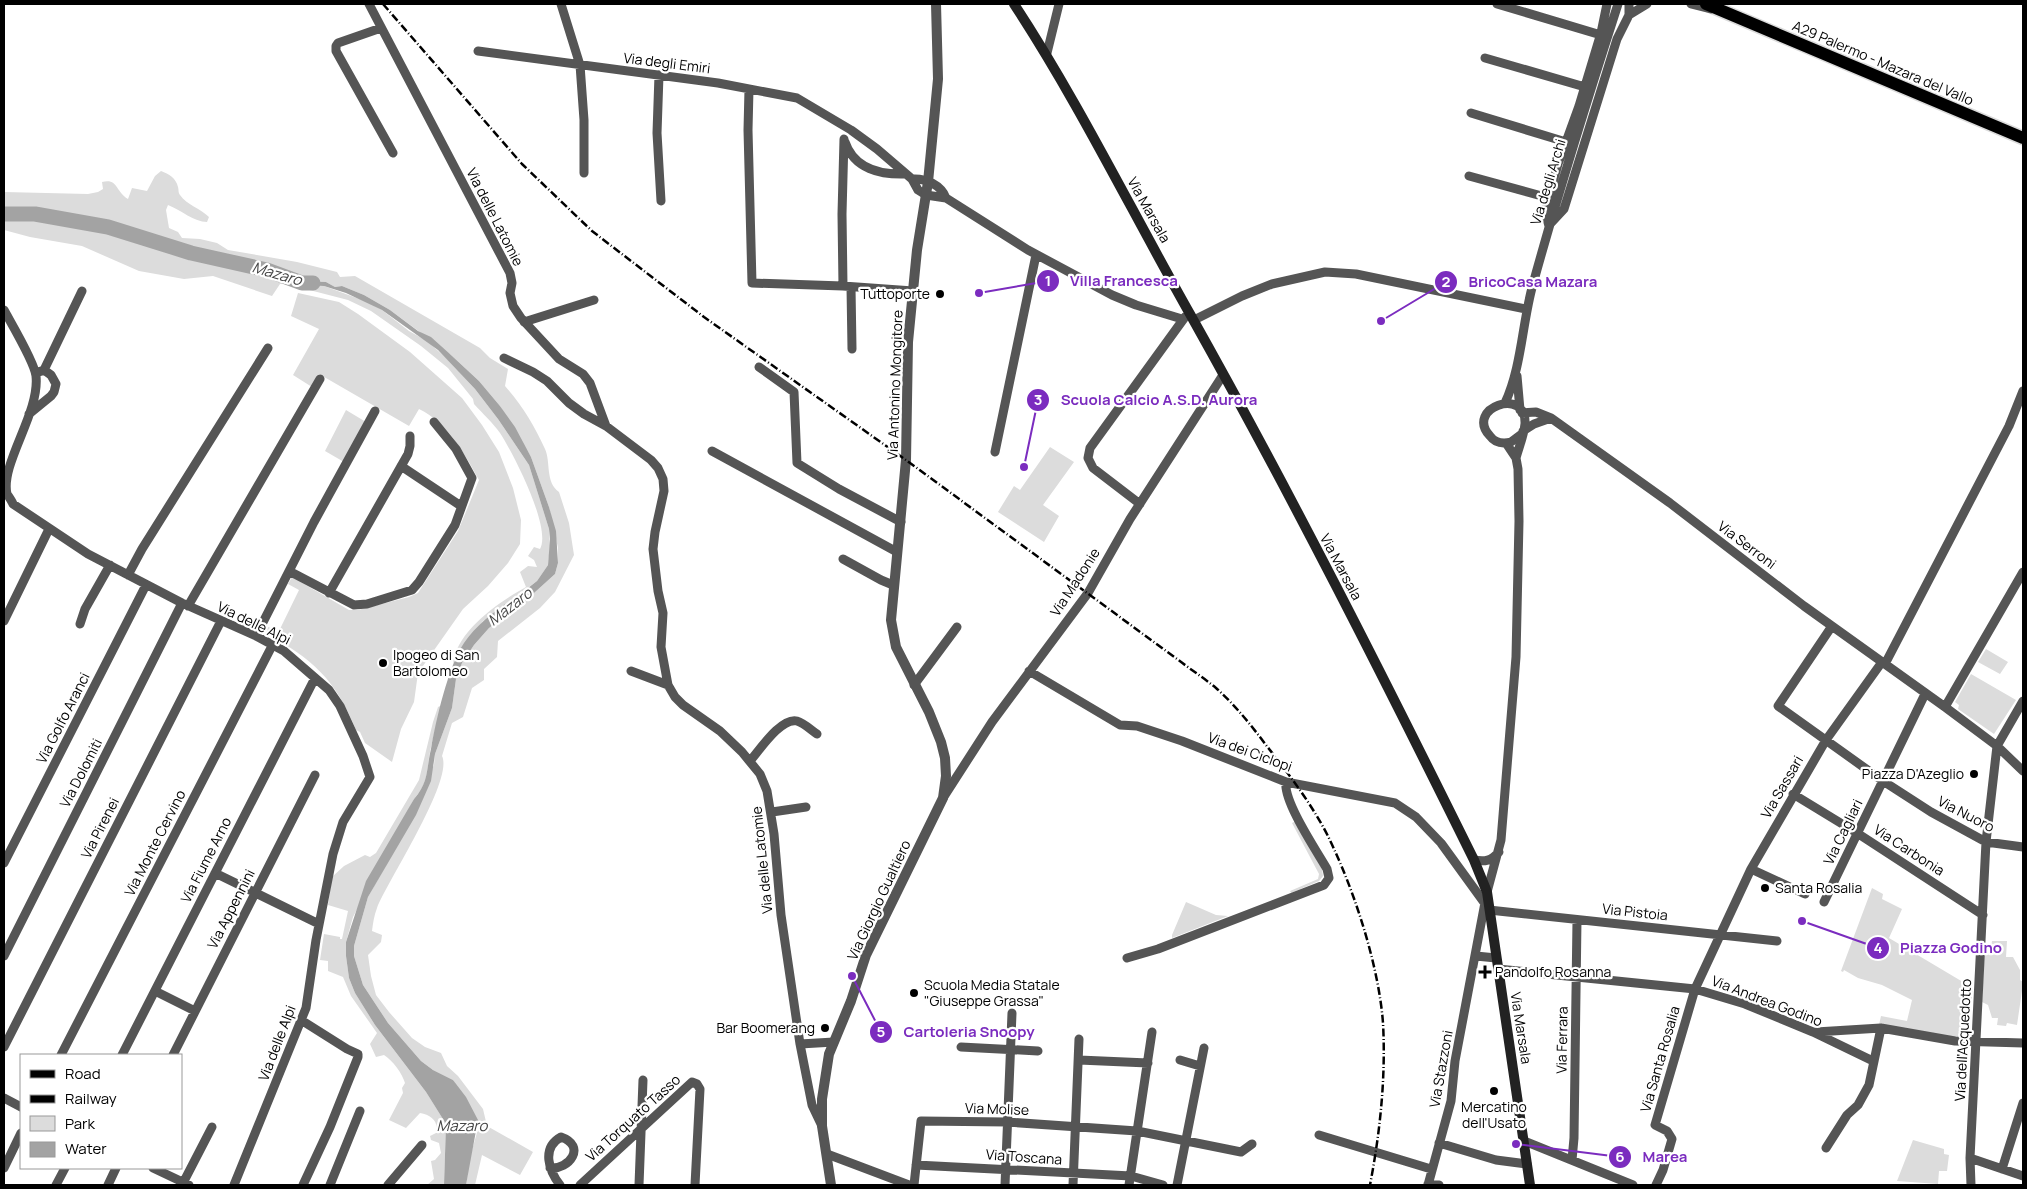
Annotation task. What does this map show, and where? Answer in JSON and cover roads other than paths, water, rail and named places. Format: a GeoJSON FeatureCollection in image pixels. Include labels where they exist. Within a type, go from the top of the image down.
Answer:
{"type":"FeatureCollection","features":[{"type":"Feature","properties":{"kind":"main road","name":"Via Marsala"},"geometry":{"type":"LineString","coordinates":[[1014,4],[1046,53],[1188,318],[1223,375],[1374,658],[1474,860],[1487,892],[1530,1185]]}},
{"type":"Feature","properties":{"kind":"main road","name":"A29 Palermo - Mazara del Vallo"},"geometry":{"type":"LineString","coordinates":[[1706,4],[2023,138]]}},
{"type":"Feature","properties":{"kind":"street","name":"Via delle Latomie"},"geometry":{"type":"LineString","coordinates":[[369,4],[510,273],[512,283],[510,293],[513,306],[524,322],[559,358],[582,374],[590,383],[606,426],[650,460],[658,468],[663,479],[664,491],[653,549],[658,591],[664,613],[661,646],[668,685],[674,697],[720,731],[750,761],[760,774],[767,791],[772,812],[782,924],[800,1044],[812,1105],[822,1126]]}},
{"type":"Feature","properties":{"kind":"street"},"geometry":{"type":"LineString","coordinates":[[561,4],[580,65],[584,120],[584,173]]}},
{"type":"Feature","properties":{"kind":"street","name":"Via Antonino Mongitore"},"geometry":{"type":"LineString","coordinates":[[936,4],[938,79],[928,182],[908,342],[906,394],[908,423],[901,522],[893,585],[891,620],[896,647],[936,728],[945,758]]}},
{"type":"Feature","properties":{"kind":"street"},"geometry":{"type":"LineString","coordinates":[[1046,53],[1060,4]]}},
{"type":"Feature","properties":{"kind":"street"},"geometry":{"type":"LineString","coordinates":[[1498,4],[1601,35]]}},
{"type":"Feature","properties":{"kind":"street"},"geometry":{"type":"LineString","coordinates":[[1549,226],[1545,211],[1601,35],[1608,4]]}},
{"type":"Feature","properties":{"kind":"street","name":"Via degli Archi"},"geometry":{"type":"LineString","coordinates":[[1505,403],[1516,371],[1526,309],[1549,226],[1618,4]]}},
{"type":"Feature","properties":{"kind":"street"},"geometry":{"type":"LineString","coordinates":[[1549,226],[1564,209],[1614,48],[1629,15],[1629,4]]}},
{"type":"Feature","properties":{"kind":"street"},"geometry":{"type":"LineString","coordinates":[[1629,15],[1648,4]]}},
{"type":"Feature","properties":{"kind":"street"},"geometry":{"type":"LineString","coordinates":[[1692,4],[1732,15]]}},
{"type":"Feature","properties":{"kind":"street"},"geometry":{"type":"LineString","coordinates":[[1713,4],[1732,15]]}},
{"type":"Feature","properties":{"kind":"street"},"geometry":{"type":"LineString","coordinates":[[381,28],[338,43],[336,51],[393,153]]}},
{"type":"Feature","properties":{"kind":"street","name":"Via degli Emiri"},"geometry":{"type":"LineString","coordinates":[[478,51],[749,89],[797,98],[845,126],[877,149],[909,176],[918,190],[926,195]]}},
{"type":"Feature","properties":{"kind":"street"},"geometry":{"type":"LineString","coordinates":[[1485,58],[1585,87]]}},
{"type":"Feature","properties":{"kind":"street"},"geometry":{"type":"LineString","coordinates":[[659,76],[657,133],[661,201]]}},
{"type":"Feature","properties":{"kind":"street"},"geometry":{"type":"LineString","coordinates":[[749,89],[748,130],[752,283],[847,286],[913,291]]}},
{"type":"Feature","properties":{"kind":"street"},"geometry":{"type":"LineString","coordinates":[[1471,113],[1566,142]]}},
{"type":"Feature","properties":{"kind":"street"},"geometry":{"type":"LineString","coordinates":[[845,126],[842,214],[852,349]]}},
{"type":"Feature","properties":{"kind":"street"},"geometry":{"type":"LineString","coordinates":[[844,140],[848,151],[869,169],[878,173],[918,178],[936,185],[944,192],[946,198]]}},
{"type":"Feature","properties":{"kind":"street"},"geometry":{"type":"LineString","coordinates":[[1469,176],[1549,198]]}},
{"type":"Feature","properties":{"kind":"street"},"geometry":{"type":"LineString","coordinates":[[926,195],[946,198],[1036,255],[1112,295],[1136,305],[1188,318]]}},
{"type":"Feature","properties":{"kind":"street"},"geometry":{"type":"LineString","coordinates":[[995,452],[1036,255]]}},
{"type":"Feature","properties":{"kind":"street"},"geometry":{"type":"LineString","coordinates":[[1140,504],[1093,468],[1088,458],[1090,448],[1188,318],[1272,284],[1325,272],[1356,274],[1526,309]]}},
{"type":"Feature","properties":{"kind":"street"},"geometry":{"type":"LineString","coordinates":[[40,371],[82,291]]}},
{"type":"Feature","properties":{"kind":"street"},"geometry":{"type":"LineString","coordinates":[[524,322],[594,300]]}},
{"type":"Feature","properties":{"kind":"street"},"geometry":{"type":"LineString","coordinates":[[4,310],[40,371],[51,375],[56,384],[54,392],[29,415]]}},
{"type":"Feature","properties":{"kind":"street"},"geometry":{"type":"LineString","coordinates":[[128,575],[142,549],[268,348]]}},
{"type":"Feature","properties":{"kind":"street"},"geometry":{"type":"LineString","coordinates":[[504,358],[547,381],[584,414],[606,426]]}},
{"type":"Feature","properties":{"kind":"street"},"geometry":{"type":"LineString","coordinates":[[759,367],[794,392],[797,463],[839,489],[901,522]]}},
{"type":"Feature","properties":{"kind":"street","name":"Via delle Alpi"},"geometry":{"type":"LineString","coordinates":[[40,371],[29,415],[5,478],[9,503],[49,529],[146,585],[185,605],[273,644],[284,651],[329,690],[340,706],[364,756],[370,777],[343,822],[333,854],[319,924],[306,1008],[234,1185]]}},
{"type":"Feature","properties":{"kind":"street","name":"Via degli Archi"},"geometry":{"type":"LineString","coordinates":[[1516,371],[1521,411]]}},
{"type":"Feature","properties":{"kind":"street","name":"Via Madonie"},"geometry":{"type":"LineString","coordinates":[[943,798],[992,722],[1088,593],[1140,504],[1223,375]]}},
{"type":"Feature","properties":{"kind":"street","name":"Via Dolomiti"},"geometry":{"type":"LineString","coordinates":[[4,956],[185,605],[320,379]]}},
{"type":"Feature","properties":{"kind":"street","name":"Via Sassari"},"geometry":{"type":"LineString","coordinates":[[1720,935],[1751,869],[1793,794],[1826,740],[1883,663],[2009,426],[2023,391]]}},
{"type":"Feature","properties":{"kind":"street"},"geometry":{"type":"LineString","coordinates":[[1487,892],[1499,852],[1510,744],[1516,657],[1519,485],[1516,458],[1523,432],[1525,421],[1521,411],[1513,405],[1505,403],[1492,407],[1486,414],[1484,424],[1490,436],[1497,442],[1506,443],[1516,440],[1523,432],[1534,424],[1551,418]]}},
{"type":"Feature","properties":{"kind":"street","name":"Via Serroni"},"geometry":{"type":"LineString","coordinates":[[1521,411],[1536,412],[1551,418],[1670,503],[1925,694]]}},
{"type":"Feature","properties":{"kind":"street"},"geometry":{"type":"LineString","coordinates":[[256,636],[375,412]]}},
{"type":"Feature","properties":{"kind":"street"},"geometry":{"type":"LineString","coordinates":[[289,571],[354,605],[367,604],[412,590],[448,537],[472,478],[456,449],[434,422]]}},
{"type":"Feature","properties":{"kind":"street"},"geometry":{"type":"LineString","coordinates":[[329,593],[408,454],[410,436]]}},
{"type":"Feature","properties":{"kind":"street"},"geometry":{"type":"LineString","coordinates":[[1506,443],[1516,458]]}},
{"type":"Feature","properties":{"kind":"street"},"geometry":{"type":"LineString","coordinates":[[712,451],[898,552]]}},
{"type":"Feature","properties":{"kind":"street"},"geometry":{"type":"LineString","coordinates":[[401,466],[461,506]]}},
{"type":"Feature","properties":{"kind":"street"},"geometry":{"type":"LineString","coordinates":[[4,621],[49,529]]}},
{"type":"Feature","properties":{"kind":"street"},"geometry":{"type":"LineString","coordinates":[[843,559],[893,585]]}},
{"type":"Feature","properties":{"kind":"street"},"geometry":{"type":"LineString","coordinates":[[80,624],[85,609],[110,565]]}},
{"type":"Feature","properties":{"kind":"street"},"geometry":{"type":"LineString","coordinates":[[1945,707],[2023,572]]}},
{"type":"Feature","properties":{"kind":"street","name":"Via Golfo Aranci"},"geometry":{"type":"LineString","coordinates":[[4,863],[146,585]]}},
{"type":"Feature","properties":{"kind":"street","name":"Via Pirenei"},"geometry":{"type":"LineString","coordinates":[[4,1047],[221,621]]}},
{"type":"Feature","properties":{"kind":"street","name":"Via Nuoro"},"geometry":{"type":"LineString","coordinates":[[1832,626],[1778,706],[1883,781],[1931,812],[1986,842],[2023,847]]}},
{"type":"Feature","properties":{"kind":"street"},"geometry":{"type":"LineString","coordinates":[[914,685],[957,627]]}},
{"type":"Feature","properties":{"kind":"street","name":"Via Monte Cervino"},"geometry":{"type":"LineString","coordinates":[[62,1054],[273,644]]}},
{"type":"Feature","properties":{"kind":"street"},"geometry":{"type":"LineString","coordinates":[[630,671],[668,685]]}},
{"type":"Feature","properties":{"kind":"street","name":"Via dei Ciclopi"},"geometry":{"type":"LineString","coordinates":[[1029,671],[1120,725],[1137,726],[1182,741],[1286,782],[1395,803],[1416,817],[1441,843],[1488,908]]}},
{"type":"Feature","properties":{"kind":"street","name":"Via Fiume Arno"},"geometry":{"type":"LineString","coordinates":[[123,1054],[315,678]]}},
{"type":"Feature","properties":{"kind":"street"},"geometry":{"type":"LineString","coordinates":[[1925,694],[1996,746],[2023,771]]}},
{"type":"Feature","properties":{"kind":"street","name":"Via Cagliari"},"geometry":{"type":"LineString","coordinates":[[1824,902],[1925,694]]}},
{"type":"Feature","properties":{"kind":"street"},"geometry":{"type":"LineString","coordinates":[[1996,746],[2023,701]]}},
{"type":"Feature","properties":{"kind":"street"},"geometry":{"type":"LineString","coordinates":[[750,761],[783,724],[792,720],[799,721],[817,734]]}},
{"type":"Feature","properties":{"kind":"street","name":"Via dell'Acquedotto"},"geometry":{"type":"LineString","coordinates":[[1970,1185],[1986,842],[1996,746]]}},
{"type":"Feature","properties":{"kind":"street","name":"Via Giorgio Gualtiero"},"geometry":{"type":"LineString","coordinates":[[831,1185],[822,1126],[824,1076],[829,1054],[851,1001],[866,955],[943,798],[946,776],[945,758]]}},
{"type":"Feature","properties":{"kind":"street","name":"Via Appennini"},"geometry":{"type":"LineString","coordinates":[[174,1054],[315,775]]}},
{"type":"Feature","properties":{"kind":"street"},"geometry":{"type":"LineString","coordinates":[[1128,958],[1158,949],[1324,885],[1328,878],[1326,869],[1291,805],[1285,789],[1286,782]]}},
{"type":"Feature","properties":{"kind":"street","name":"Via Carbonia"},"geometry":{"type":"LineString","coordinates":[[1793,794],[1858,833],[1983,915]]}},
{"type":"Feature","properties":{"kind":"street"},"geometry":{"type":"LineString","coordinates":[[772,812],[806,807]]}},
{"type":"Feature","properties":{"kind":"street"},"geometry":{"type":"LineString","coordinates":[[1474,860],[1484,862],[1492,859],[1499,852]]}},
{"type":"Feature","properties":{"kind":"street"},"geometry":{"type":"LineString","coordinates":[[1751,869],[1805,894]]}},
{"type":"Feature","properties":{"kind":"street"},"geometry":{"type":"LineString","coordinates":[[215,873],[319,924]]}},
{"type":"Feature","properties":{"kind":"street","name":"Via Pistoia"},"geometry":{"type":"LineString","coordinates":[[1488,908],[1577,920],[1777,941]]}},
{"type":"Feature","properties":{"kind":"street","name":"Via Stazzoni"},"geometry":{"type":"LineString","coordinates":[[1428,1184],[1451,1100],[1455,1061],[1476,956],[1488,908]]}},
{"type":"Feature","properties":{"kind":"street","name":"Via Ferrara"},"geometry":{"type":"LineString","coordinates":[[1572,1160],[1574,1138],[1577,920]]}},
{"type":"Feature","properties":{"kind":"street","name":"Via Santa Rosalia"},"geometry":{"type":"LineString","coordinates":[[1656,1185],[1663,1170],[1672,1139],[1667,1131],[1655,1125],[1694,989],[1720,935]]}},
{"type":"Feature","properties":{"kind":"street"},"geometry":{"type":"LineString","coordinates":[[1476,956],[1497,964]]}},
{"type":"Feature","properties":{"kind":"street","name":"Via Andrea Godino"},"geometry":{"type":"LineString","coordinates":[[1497,964],[1576,977],[1694,989],[1745,1004],[1813,1032],[1873,1061]]}},
{"type":"Feature","properties":{"kind":"street"},"geometry":{"type":"LineString","coordinates":[[155,991],[195,1011]]}},
{"type":"Feature","properties":{"kind":"street"},"geometry":{"type":"LineString","coordinates":[[1005,1185],[1012,1013]]}},
{"type":"Feature","properties":{"kind":"street"},"geometry":{"type":"LineString","coordinates":[[302,1020],[358,1054],[330,1127],[303,1185]]}},
{"type":"Feature","properties":{"kind":"street"},"geometry":{"type":"LineString","coordinates":[[1826,1148],[1847,1115],[1864,1097],[1869,1085],[1881,1028]]}},
{"type":"Feature","properties":{"kind":"street"},"geometry":{"type":"LineString","coordinates":[[1813,1032],[1881,1028],[1955,1041],[2023,1043]]}},
{"type":"Feature","properties":{"kind":"street"},"geometry":{"type":"LineString","coordinates":[[1130,1180],[1152,1032]]}},
{"type":"Feature","properties":{"kind":"street"},"geometry":{"type":"LineString","coordinates":[[1073,1185],[1079,1039]]}},
{"type":"Feature","properties":{"kind":"street"},"geometry":{"type":"LineString","coordinates":[[800,1044],[834,1042]]}},
{"type":"Feature","properties":{"kind":"street"},"geometry":{"type":"LineString","coordinates":[[961,1048],[1038,1051]]}},
{"type":"Feature","properties":{"kind":"street"},"geometry":{"type":"LineString","coordinates":[[1177,1185],[1204,1048]]}},
{"type":"Feature","properties":{"kind":"street"},"geometry":{"type":"LineString","coordinates":[[1079,1060],[1148,1063]]}},
{"type":"Feature","properties":{"kind":"street"},"geometry":{"type":"LineString","coordinates":[[1180,1060],[1200,1066]]}},
{"type":"Feature","properties":{"kind":"street"},"geometry":{"type":"LineString","coordinates":[[639,1185],[643,1080]]}},
{"type":"Feature","properties":{"kind":"street","name":"Via Torquato Tasso"},"geometry":{"type":"LineString","coordinates":[[580,1185],[692,1082],[700,1088],[695,1185]]}},
{"type":"Feature","properties":{"kind":"street"},"geometry":{"type":"LineString","coordinates":[[4,1098],[20,1106]]}},
{"type":"Feature","properties":{"kind":"street"},"geometry":{"type":"LineString","coordinates":[[2002,1169],[2023,1103]]}},
{"type":"Feature","properties":{"kind":"street"},"geometry":{"type":"LineString","coordinates":[[330,1185],[360,1111]]}},
{"type":"Feature","properties":{"kind":"street","name":"Via Molise"},"geometry":{"type":"LineString","coordinates":[[914,1185],[921,1120],[1007,1122],[1137,1131],[1241,1152],[1252,1144]]}},
{"type":"Feature","properties":{"kind":"street"},"geometry":{"type":"LineString","coordinates":[[155,1169],[185,1184],[212,1127]]}},
{"type":"Feature","properties":{"kind":"street"},"geometry":{"type":"LineString","coordinates":[[4,1168],[20,1135]]}},
{"type":"Feature","properties":{"kind":"street"},"geometry":{"type":"LineString","coordinates":[[1319,1135],[1431,1169]]}},
{"type":"Feature","properties":{"kind":"street"},"geometry":{"type":"LineString","coordinates":[[1524,1141],[1633,1185]]}},
{"type":"Feature","properties":{"kind":"street"},"geometry":{"type":"LineString","coordinates":[[1439,1143],[1496,1160],[1527,1164]]}},
{"type":"Feature","properties":{"kind":"street"},"geometry":{"type":"LineString","coordinates":[[388,1185],[422,1146]]}},
{"type":"Feature","properties":{"kind":"street"},"geometry":{"type":"LineString","coordinates":[[827,1154],[909,1185]]}},
{"type":"Feature","properties":{"kind":"street"},"geometry":{"type":"LineString","coordinates":[[1970,1158],[2023,1176]]}},
{"type":"Feature","properties":{"kind":"street","name":"Via Toscana"},"geometry":{"type":"LineString","coordinates":[[916,1165],[1074,1174],[1163,1185]]}},
{"type":"Feature","properties":{"kind":"street"},"geometry":{"type":"LineString","coordinates":[[550,1168],[560,1185]]}},
{"type":"Feature","properties":{"kind":"street"},"geometry":{"type":"LineString","coordinates":[[56,1185],[64,1169]]}},
{"type":"Feature","properties":{"kind":"street"},"geometry":{"type":"LineString","coordinates":[[108,1185],[116,1169]]}},
{"type":"Feature","properties":{"kind":"street"},"geometry":{"type":"LineString","coordinates":[[1428,1184],[1439,1185]]}},
{"type":"Feature","properties":{"kind":"water","name":"Mazaro"},"geometry":{"type":"Polygon","coordinates":[[[293,279],[326,282],[335,287],[342,286],[364,295],[390,310],[418,331],[431,337],[479,381],[515,427],[531,457],[556,531],[558,563],[555,574],[523,603],[489,628],[462,663],[456,679],[452,708],[435,754],[431,781],[416,815],[368,897],[354,946],[354,956],[363,985],[388,1023],[421,1061],[433,1070],[453,1080],[466,1097],[478,1120],[466,1185],[444,1185],[446,1124],[426,1092],[375,1025],[355,993],[349,978],[346,942],[366,881],[425,781],[439,709],[458,653],[471,633],[479,625],[537,581],[548,565],[549,529],[529,465],[475,389],[438,350],[382,310],[346,293],[324,286],[301,285],[293,279]]]}},
{"type":"Feature","properties":{"kind":"waterway","name":"Mazaro"},"geometry":{"type":"LineString","coordinates":[[4,214],[35,214],[108,227],[191,253],[267,270],[302,283],[313,283]]}},
{"type":"Feature","properties":{"kind":"railway"},"geometry":{"type":"LineString","coordinates":[[383,4],[522,164],[592,231],[704,317],[906,460],[1207,681],[1249,723],[1303,795],[1328,835],[1343,869],[1366,934],[1381,1002],[1384,1043],[1379,1125],[1370,1185]]}},
{"type":"Feature","properties":{"kind":"place","name":"Villa Francesca"},"geometry":{"type":"Point","coordinates":[979,293]}},
{"type":"Feature","properties":{"kind":"place","name":"Tuttoporte"},"geometry":{"type":"Point","coordinates":[940,294]}},
{"type":"Feature","properties":{"kind":"place","name":"BricoCasa Mazara"},"geometry":{"type":"Point","coordinates":[1381,321]}},
{"type":"Feature","properties":{"kind":"place","name":"Scuola Calcio A.S.D. Aurora"},"geometry":{"type":"Point","coordinates":[1024,467]}},
{"type":"Feature","properties":{"kind":"place","name":"Ipogeo di San Bartolomeo"},"geometry":{"type":"Point","coordinates":[383,663]}},
{"type":"Feature","properties":{"kind":"place","name":"Piazza D'Azeglio"},"geometry":{"type":"Point","coordinates":[1974,774]}},
{"type":"Feature","properties":{"kind":"place","name":"Santa Rosalia"},"geometry":{"type":"Point","coordinates":[1765,888]}},
{"type":"Feature","properties":{"kind":"place","name":"Piazza Godino"},"geometry":{"type":"Point","coordinates":[1802,921]}},
{"type":"Feature","properties":{"kind":"place","name":"Pandolfo Rosanna"},"geometry":{"type":"Point","coordinates":[1485,972]}},
{"type":"Feature","properties":{"kind":"place","name":"Cartoleria Snoopy"},"geometry":{"type":"Point","coordinates":[852,976]}},
{"type":"Feature","properties":{"kind":"place","name":"Scuola Media Statale \"Giuseppe Grassa\""},"geometry":{"type":"Point","coordinates":[914,993]}},
{"type":"Feature","properties":{"kind":"place","name":"Bar Boomerang"},"geometry":{"type":"Point","coordinates":[825,1028]}},
{"type":"Feature","properties":{"kind":"place","name":"Mercatino dell'Usato"},"geometry":{"type":"Point","coordinates":[1494,1091]}},
{"type":"Feature","properties":{"kind":"place","name":"Marea"},"geometry":{"type":"Point","coordinates":[1516,1144]}}]}
